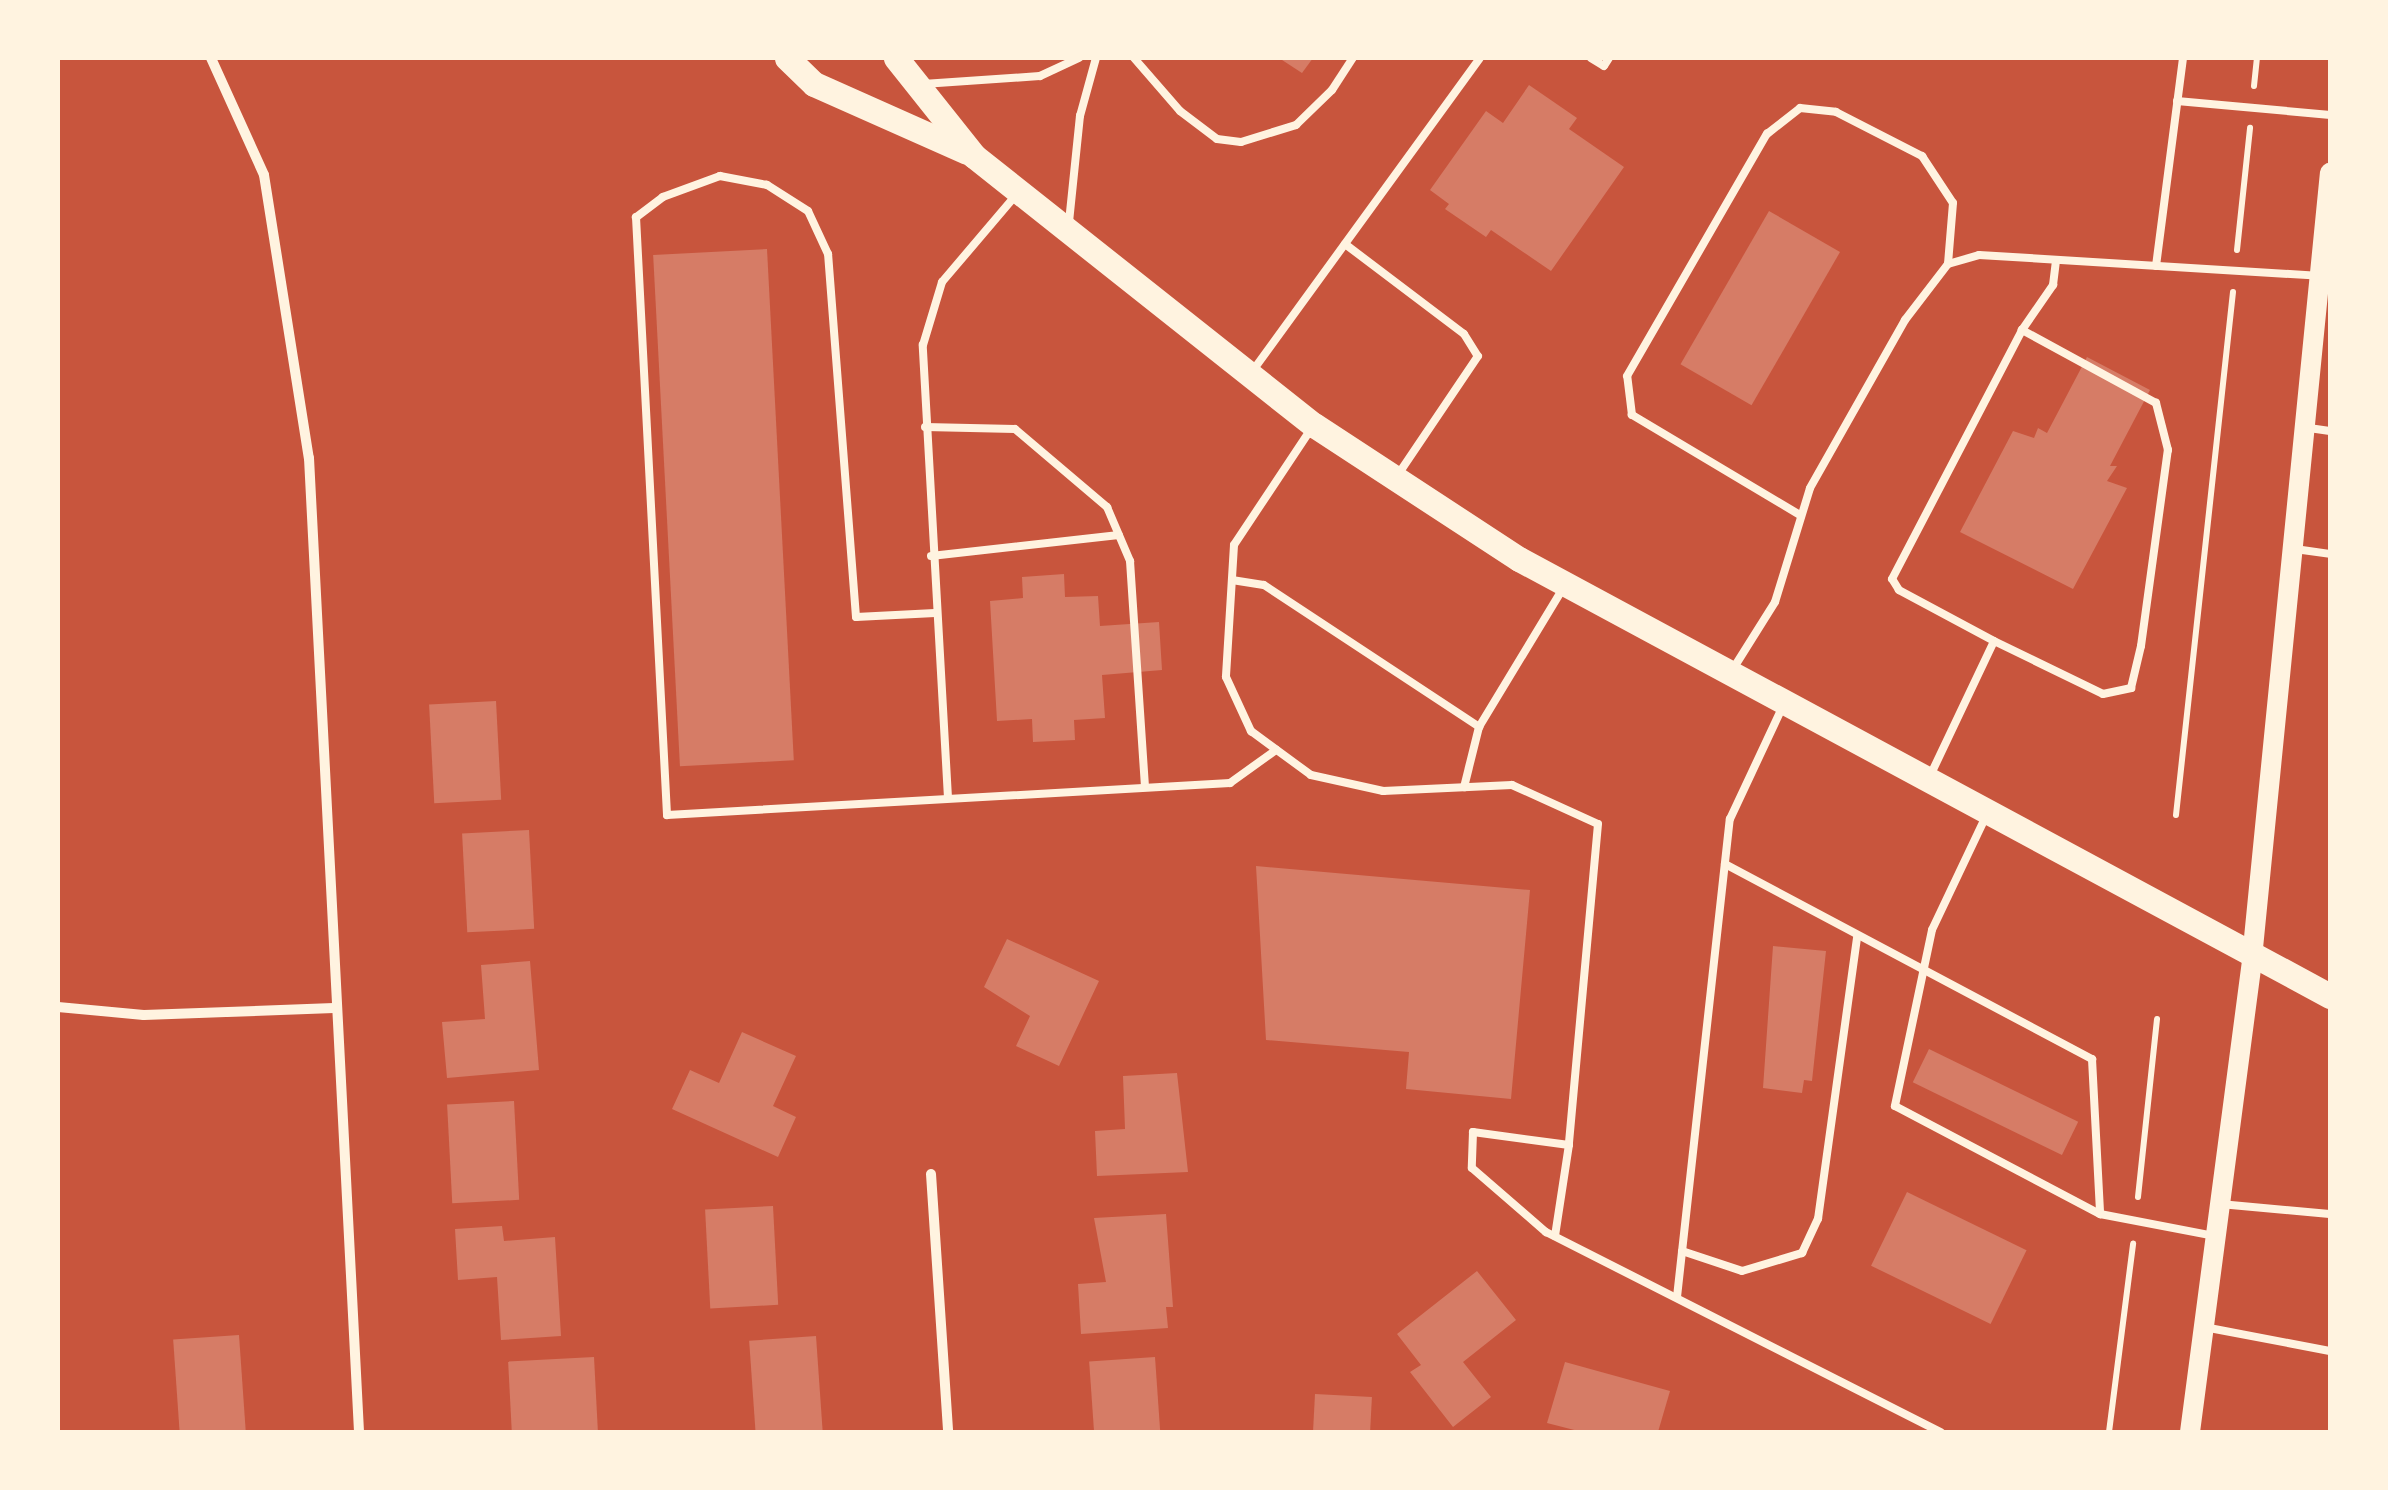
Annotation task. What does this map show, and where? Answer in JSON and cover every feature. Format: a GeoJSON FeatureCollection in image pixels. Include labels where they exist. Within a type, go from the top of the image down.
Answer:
{"type":"FeatureCollection","features":[{"type":"Feature","properties":{"kind":"main road"},"geometry":{"type":"LineString","coordinates":[[787,58],[814,84],[974,156]]}},
{"type":"Feature","properties":{"kind":"main road"},"geometry":{"type":"LineString","coordinates":[[896,58],[974,156],[1314,425],[1566,584],[2252,958],[2330,996]]}},
{"type":"Feature","properties":{"kind":"main road"},"geometry":{"type":"LineString","coordinates":[[2190,1432],[2252,958],[2330,174]]}},
{"type":"Feature","properties":{"kind":"street"},"geometry":{"type":"LineString","coordinates":[[211,58],[264,175],[309,458],[334,1008],[359,1432]]}},
{"type":"Feature","properties":{"kind":"street"},"geometry":{"type":"LineString","coordinates":[[58,1007],[144,1015],[334,1008]]}},
{"type":"Feature","properties":{"kind":"street"},"geometry":{"type":"LineString","coordinates":[[932,1174],[948,1432]]}},
{"type":"Feature","properties":{"kind":"lane"},"geometry":{"type":"LineString","coordinates":[[917,85],[1040,76],[1080,58]]}},
{"type":"Feature","properties":{"kind":"lane"},"geometry":{"type":"LineString","coordinates":[[1068,231],[1080,116],[1096,58]]}},
{"type":"Feature","properties":{"kind":"lane"},"geometry":{"type":"LineString","coordinates":[[1134,58],[1180,111],[1217,139],[1241,142],[1296,125],[1332,90],[1352,58]]}},
{"type":"Feature","properties":{"kind":"lane"},"geometry":{"type":"LineString","coordinates":[[1249,376],[1480,58]]}},
{"type":"Feature","properties":{"kind":"lane"},"geometry":{"type":"LineString","coordinates":[[1591,58],[1604,66],[1609,58]]}},
{"type":"Feature","properties":{"kind":"lane"},"geometry":{"type":"LineString","coordinates":[[2156,266],[2183,58]]}},
{"type":"Feature","properties":{"kind":"lane"},"geometry":{"type":"LineString","coordinates":[[2177,101],[2330,115]]}},
{"type":"Feature","properties":{"kind":"lane"},"geometry":{"type":"LineString","coordinates":[[1730,674],[1774,602],[1800,515],[1905,320],[1948,264],[1953,203],[1922,156],[1836,112],[1800,108],[1767,134],[1627,376],[1632,415],[1800,515]]}},
{"type":"Feature","properties":{"kind":"lane"},"geometry":{"type":"LineString","coordinates":[[935,614],[856,617],[828,254],[808,211],[767,185],[720,176],[662,197],[636,217],[666,815],[1230,782],[1276,750]]}},
{"type":"Feature","properties":{"kind":"lane"},"geometry":{"type":"LineString","coordinates":[[948,798],[931,556],[923,345],[942,282],[1020,192]]}},
{"type":"Feature","properties":{"kind":"lane"},"geometry":{"type":"LineString","coordinates":[[1344,244],[1464,334],[1478,356],[1396,478]]}},
{"type":"Feature","properties":{"kind":"lane"},"geometry":{"type":"LineString","coordinates":[[1948,264],[1979,255],[2320,276]]}},
{"type":"Feature","properties":{"kind":"lane"},"geometry":{"type":"LineString","coordinates":[[2022,330],[2156,403],[2168,450],[2131,688],[2104,694],[1899,590],[1892,579],[2022,330],[2053,285],[2056,260]]}},
{"type":"Feature","properties":{"kind":"lane"},"geometry":{"type":"LineString","coordinates":[[1314,425],[1234,545],[1226,677],[1251,731],[1311,775],[1383,791],[1512,784],[1598,824],[1569,1145],[1555,1236]]}},
{"type":"Feature","properties":{"kind":"lane"},"geometry":{"type":"LineString","coordinates":[[2304,427],[2330,431]]}},
{"type":"Feature","properties":{"kind":"lane"},"geometry":{"type":"LineString","coordinates":[[926,428],[1015,429],[1108,507],[1130,561],[1145,787]]}},
{"type":"Feature","properties":{"kind":"lane"},"geometry":{"type":"LineString","coordinates":[[931,556],[1119,535]]}},
{"type":"Feature","properties":{"kind":"lane"},"geometry":{"type":"LineString","coordinates":[[2292,549],[2330,554]]}},
{"type":"Feature","properties":{"kind":"lane"},"geometry":{"type":"LineString","coordinates":[[1232,580],[1264,585],[1479,727]]}},
{"type":"Feature","properties":{"kind":"lane"},"geometry":{"type":"LineString","coordinates":[[1464,787],[1479,727],[1566,584]]}},
{"type":"Feature","properties":{"kind":"lane"},"geometry":{"type":"LineString","coordinates":[[1928,782],[1994,641]]}},
{"type":"Feature","properties":{"kind":"lane"},"geometry":{"type":"LineString","coordinates":[[1677,1297],[1730,819],[1784,704]]}},
{"type":"Feature","properties":{"kind":"lane"},"geometry":{"type":"LineString","coordinates":[[1987,814],[1932,930],[1895,1106],[2100,1214],[2216,1236]]}},
{"type":"Feature","properties":{"kind":"lane"},"geometry":{"type":"LineString","coordinates":[[1725,864],[1856,938],[2092,1059],[2100,1214]]}},
{"type":"Feature","properties":{"kind":"lane"},"geometry":{"type":"LineString","coordinates":[[1682,1251],[1742,1270],[1802,1253],[1818,1219],[1856,938]]}},
{"type":"Feature","properties":{"kind":"lane"},"geometry":{"type":"LineString","coordinates":[[1569,1145],[1473,1132],[1472,1168],[1555,1236],[1941,1432]]}},
{"type":"Feature","properties":{"kind":"lane"},"geometry":{"type":"LineString","coordinates":[[2220,1204],[2330,1214]]}},
{"type":"Feature","properties":{"kind":"lane"},"geometry":{"type":"LineString","coordinates":[[2204,1327],[2330,1351]]}},
{"type":"Feature","properties":{"kind":"path"},"geometry":{"type":"LineString","coordinates":[[2176,815],[2258,58]]}},
{"type":"Feature","properties":{"kind":"building"},"geometry":{"type":"Polygon","coordinates":[[[1279,58],[1313,58],[1302,73],[1279,58]]]}},
{"type":"Feature","properties":{"kind":"building"},"geometry":{"type":"Polygon","coordinates":[[[1529,85],[1577,118],[1569,129],[1624,167],[1551,271],[1491,230],[1486,237],[1445,209],[1449,204],[1430,190],[1486,111],[1503,123],[1529,85]]]}},
{"type":"Feature","properties":{"kind":"building"},"geometry":{"type":"Polygon","coordinates":[[[1769,211],[1840,252],[1752,405],[1680,364],[1769,211]]]}},
{"type":"Feature","properties":{"kind":"building"},"geometry":{"type":"Polygon","coordinates":[[[767,249],[794,760],[680,766],[653,255],[767,249]]]}},
{"type":"Feature","properties":{"kind":"building"},"geometry":{"type":"Polygon","coordinates":[[[2087,357],[2150,390],[2110,466],[2117,466],[2107,481],[2127,488],[2073,589],[1960,532],[2013,431],[2034,438],[2038,428],[2047,433],[2087,357]]]}},
{"type":"Feature","properties":{"kind":"building"},"geometry":{"type":"Polygon","coordinates":[[[1064,574],[1065,597],[1098,596],[1100,626],[1159,622],[1162,670],[1102,675],[1105,718],[1074,720],[1075,740],[1033,742],[1032,719],[997,721],[990,601],[1023,598],[1022,577],[1064,574]]]}},
{"type":"Feature","properties":{"kind":"building"},"geometry":{"type":"Polygon","coordinates":[[[496,701],[501,800],[434,803],[429,705],[496,701]]]}},
{"type":"Feature","properties":{"kind":"building"},"geometry":{"type":"Polygon","coordinates":[[[529,830],[534,929],[467,932],[462,834],[529,830]]]}},
{"type":"Feature","properties":{"kind":"building"},"geometry":{"type":"Polygon","coordinates":[[[1256,866],[1530,890],[1511,1099],[1406,1089],[1409,1052],[1266,1040],[1256,866]]]}},
{"type":"Feature","properties":{"kind":"building"},"geometry":{"type":"Polygon","coordinates":[[[1007,939],[1099,981],[1059,1066],[1016,1046],[1030,1016],[984,987],[1007,939]]]}},
{"type":"Feature","properties":{"kind":"building"},"geometry":{"type":"Polygon","coordinates":[[[1773,946],[1826,951],[1812,1081],[1804,1080],[1802,1093],[1763,1088],[1773,946]]]}},
{"type":"Feature","properties":{"kind":"building"},"geometry":{"type":"Polygon","coordinates":[[[530,961],[539,1070],[447,1078],[442,1022],[485,1019],[481,965],[530,961]]]}},
{"type":"Feature","properties":{"kind":"building"},"geometry":{"type":"Polygon","coordinates":[[[742,1032],[796,1056],[773,1106],[796,1117],[778,1157],[672,1109],[690,1070],[719,1083],[742,1032]]]}},
{"type":"Feature","properties":{"kind":"building"},"geometry":{"type":"Polygon","coordinates":[[[1929,1049],[2078,1122],[2062,1155],[1913,1082],[1929,1049]]]}},
{"type":"Feature","properties":{"kind":"building"},"geometry":{"type":"Polygon","coordinates":[[[1177,1073],[1188,1172],[1097,1176],[1095,1131],[1125,1129],[1123,1076],[1177,1073]]]}},
{"type":"Feature","properties":{"kind":"building"},"geometry":{"type":"Polygon","coordinates":[[[514,1101],[519,1200],[452,1203],[447,1105],[514,1101]]]}},
{"type":"Feature","properties":{"kind":"building"},"geometry":{"type":"Polygon","coordinates":[[[1907,1192],[2027,1250],[1991,1324],[1871,1266],[1907,1192]]]}},
{"type":"Feature","properties":{"kind":"building"},"geometry":{"type":"Polygon","coordinates":[[[773,1206],[778,1305],[710,1308],[705,1210],[773,1206]]]}},
{"type":"Feature","properties":{"kind":"building"},"geometry":{"type":"Polygon","coordinates":[[[1166,1214],[1173,1307],[1166,1307],[1168,1328],[1081,1334],[1078,1284],[1106,1282],[1094,1218],[1166,1214]]]}},
{"type":"Feature","properties":{"kind":"building"},"geometry":{"type":"Polygon","coordinates":[[[502,1226],[504,1241],[555,1237],[561,1336],[501,1340],[497,1277],[458,1280],[455,1229],[502,1226]]]}},
{"type":"Feature","properties":{"kind":"building"},"geometry":{"type":"Polygon","coordinates":[[[1477,1271],[1516,1320],[1463,1362],[1491,1397],[1453,1427],[1410,1372],[1421,1365],[1397,1334],[1477,1271]]]}},
{"type":"Feature","properties":{"kind":"building"},"geometry":{"type":"Polygon","coordinates":[[[239,1335],[246,1432],[180,1432],[173,1340],[239,1335]]]}},
{"type":"Feature","properties":{"kind":"building"},"geometry":{"type":"Polygon","coordinates":[[[816,1336],[823,1432],[756,1432],[749,1341],[816,1336]]]}},
{"type":"Feature","properties":{"kind":"building"},"geometry":{"type":"Polygon","coordinates":[[[594,1357],[598,1432],[512,1432],[508,1362],[594,1357]]]}},
{"type":"Feature","properties":{"kind":"building"},"geometry":{"type":"Polygon","coordinates":[[[1155,1357],[1160,1432],[1094,1432],[1089,1362],[1155,1357]]]}},
{"type":"Feature","properties":{"kind":"building"},"geometry":{"type":"Polygon","coordinates":[[[1565,1362],[1670,1391],[1658,1432],[1582,1432],[1547,1423],[1565,1362]]]}},
{"type":"Feature","properties":{"kind":"building"},"geometry":{"type":"Polygon","coordinates":[[[1315,1394],[1372,1397],[1370,1432],[1313,1432],[1315,1394]]]}}]}
